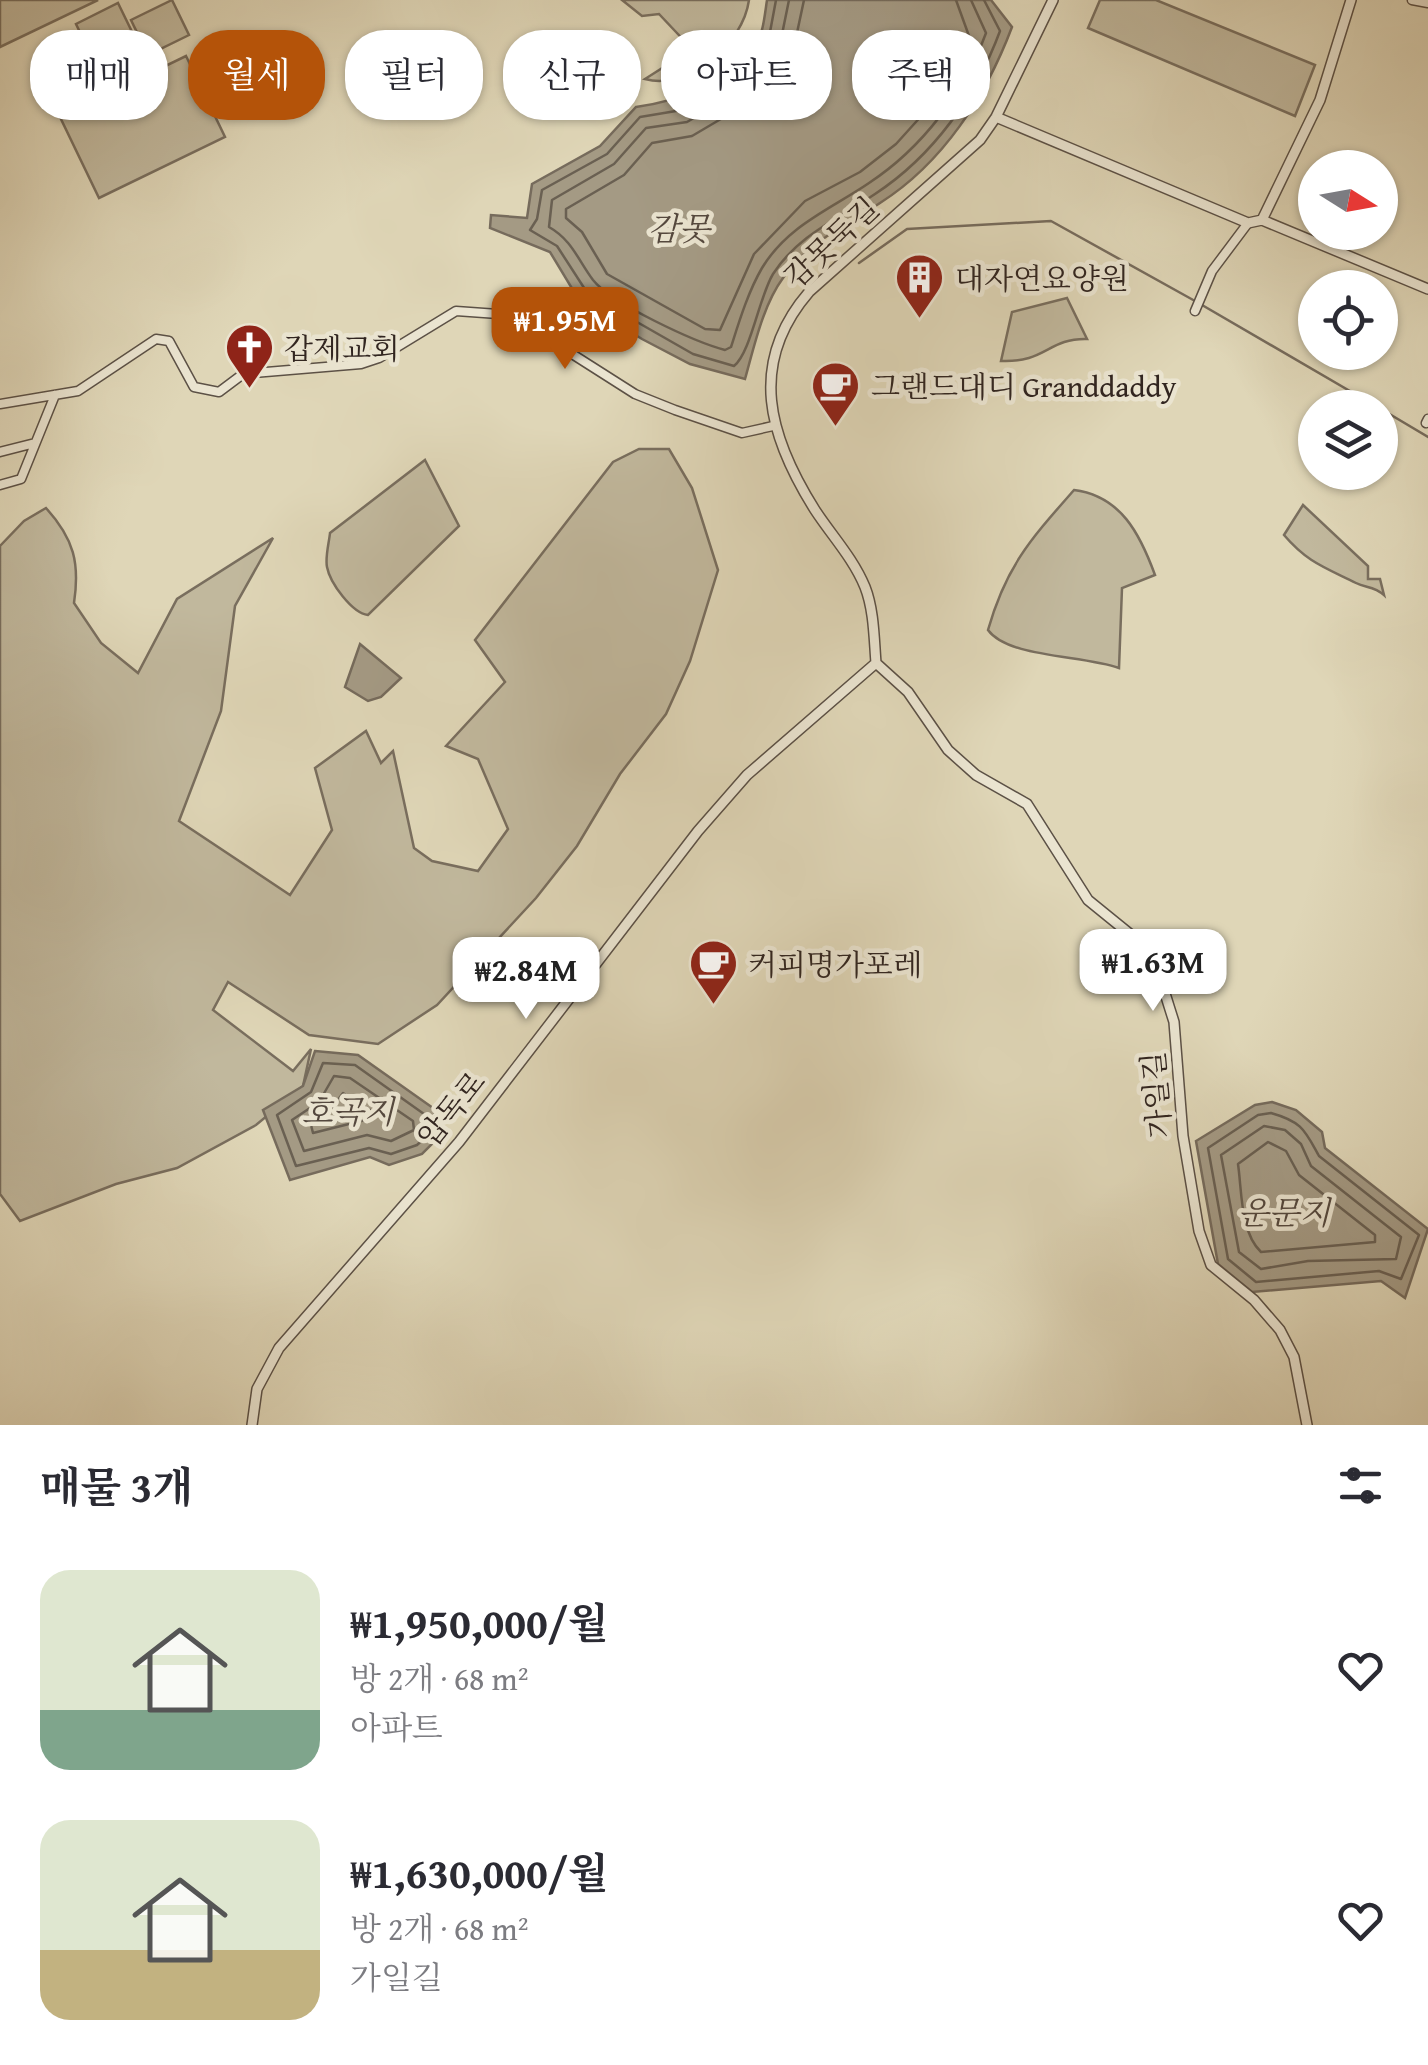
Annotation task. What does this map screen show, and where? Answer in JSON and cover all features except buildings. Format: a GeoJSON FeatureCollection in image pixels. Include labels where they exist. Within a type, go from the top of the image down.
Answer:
{"type":"FeatureCollection","features":[{"type":"Feature","properties":{"kind":"street","name":"감못둑길"},"geometry":{"type":"LineString","coordinates":[[876,663],[867,591],[852,560],[792,470],[774,426],[774,357],[789,318],[833,270],[966,156],[996,117],[1053,0]]}},
{"type":"Feature","properties":{"kind":"street"},"geometry":{"type":"LineString","coordinates":[[1262,220],[1320,100],[1351,0]]}},
{"type":"Feature","properties":{"kind":"street"},"geometry":{"type":"LineString","coordinates":[[1412,0],[1428,3]]}},
{"type":"Feature","properties":{"kind":"street"},"geometry":{"type":"LineString","coordinates":[[996,117],[1248,223],[1262,220],[1428,290]]}},
{"type":"Feature","properties":{"kind":"street"},"geometry":{"type":"LineString","coordinates":[[1195,310],[1212,271],[1248,223]]}},
{"type":"Feature","properties":{"kind":"street"},"geometry":{"type":"LineString","coordinates":[[0,404],[78,391],[156,339],[169,341],[194,388],[218,392],[243,374],[361,364],[456,311],[512,320],[636,394],[675,410],[742,433],[774,426]]}},
{"type":"Feature","properties":{"kind":"street"},"geometry":{"type":"LineString","coordinates":[[0,484],[20,479],[55,395]]}},
{"type":"Feature","properties":{"kind":"street"},"geometry":{"type":"LineString","coordinates":[[0,452],[35,443]]}},
{"type":"Feature","properties":{"kind":"street","name":"압독로"},"geometry":{"type":"LineString","coordinates":[[252,1425],[256,1390],[279,1348],[459,1142],[698,831],[747,775],[876,663]]}},
{"type":"Feature","properties":{"kind":"street","name":"가일길"},"geometry":{"type":"LineString","coordinates":[[876,663],[908,692],[948,750],[976,775],[1027,804],[1088,900],[1152,952],[1174,1022],[1183,1136],[1199,1231],[1212,1265],[1254,1300],[1280,1330],[1294,1357],[1308,1425]]}},
{"type":"Feature","properties":{"kind":"shaded area"},"geometry":{"type":"Polygon","coordinates":[[[0,0],[98,0],[30,30],[0,47],[0,0]]]}},
{"type":"Feature","properties":{"kind":"shaded area"},"geometry":{"type":"Polygon","coordinates":[[[172,0],[188,35],[168,45],[168,30],[136,30],[131,20],[172,0]]]}},
{"type":"Feature","properties":{"kind":"shaded area"},"geometry":{"type":"Polygon","coordinates":[[[622,0],[749,0],[738,30],[674,30],[659,14],[642,16],[622,0]]]}},
{"type":"Feature","properties":{"kind":"shaded area"},"geometry":{"type":"Polygon","coordinates":[[[1100,0],[1156,0],[1315,65],[1295,116],[1088,28],[1100,0]]]}},
{"type":"Feature","properties":{"kind":"shaded area"},"geometry":{"type":"Polygon","coordinates":[[[118,3],[131,30],[79,30],[76,24],[118,3]]]}},
{"type":"Feature","properties":{"kind":"shaded area"},"geometry":{"type":"Polygon","coordinates":[[[186,56],[188,120],[217,120],[225,137],[99,198],[61,120],[168,120],[168,65],[186,56]]]}},
{"type":"Feature","properties":{"kind":"shaded area"},"geometry":{"type":"Polygon","coordinates":[[[661,69],[661,81],[645,79],[661,69]]]}},
{"type":"Feature","properties":{"kind":"shaded area"},"geometry":{"type":"Polygon","coordinates":[[[1067,298],[1087,339],[1063,342],[1028,358],[1001,361],[1012,312],[1067,298]]]}},
{"type":"Feature","properties":{"kind":"shaded area"},"geometry":{"type":"Polygon","coordinates":[[[639,449],[669,449],[692,488],[718,570],[690,661],[666,714],[620,774],[577,846],[536,898],[437,1005],[378,1044],[309,1035],[228,982],[213,1010],[293,1071],[311,1049],[303,1086],[256,1125],[177,1168],[116,1184],[20,1221],[0,1194],[0,546],[24,521],[46,508],[73,552],[74,603],[101,643],[138,673],[177,599],[273,538],[235,606],[221,711],[179,821],[290,895],[332,830],[315,768],[366,731],[381,763],[393,751],[414,848],[432,861],[478,871],[508,829],[478,759],[446,746],[505,682],[475,640],[613,462],[639,449]]]}},
{"type":"Feature","properties":{"kind":"shaded area"},"geometry":{"type":"Polygon","coordinates":[[[425,460],[459,526],[368,615],[362,613],[337,589],[329,574],[326,559],[330,533],[425,460]]]}},
{"type":"Feature","properties":{"kind":"shaded area"},"geometry":{"type":"Polygon","coordinates":[[[1074,490],[1104,500],[1126,519],[1143,545],[1155,575],[1122,588],[1119,668],[1029,651],[998,639],[988,630],[1012,570],[1074,490]]]}},
{"type":"Feature","properties":{"kind":"shaded area"},"geometry":{"type":"Polygon","coordinates":[[[1303,505],[1368,566],[1368,579],[1380,579],[1384,595],[1317,563],[1284,535],[1303,505]]]}},
{"type":"Feature","properties":{"kind":"water","name":"감못"},"geometry":{"type":"Polygon","coordinates":[[[767,0],[991,0],[1012,27],[990,76],[990,30],[852,30],[852,120],[964,120],[943,148],[903,187],[816,244],[793,265],[765,313],[745,379],[690,364],[642,339],[579,300],[550,252],[490,228],[491,215],[527,218],[532,184],[600,146],[624,120],[641,120],[641,106],[661,102],[661,120],[832,120],[832,30],[761,30],[767,0]]]}},
{"type":"Feature","properties":{"kind":"water"},"geometry":{"type":"Polygon","coordinates":[[[360,644],[401,678],[381,697],[368,701],[345,687],[360,644]]]}},
{"type":"Feature","properties":{"kind":"water","name":"호곡지"},"geometry":{"type":"Polygon","coordinates":[[[315,1051],[358,1055],[433,1108],[441,1135],[422,1154],[389,1165],[370,1157],[290,1180],[263,1110],[303,1086],[315,1051]]]}},
{"type":"Feature","properties":{"kind":"water","name":"운문지"},"geometry":{"type":"Polygon","coordinates":[[[1272,1102],[1296,1110],[1322,1132],[1325,1148],[1428,1229],[1405,1298],[1381,1281],[1252,1292],[1218,1264],[1196,1141],[1255,1105],[1272,1102]]]}},
{"type":"Feature","properties":{"kind":"waterway"},"geometry":{"type":"LineString","coordinates":[[859,263],[907,229],[1051,221],[1195,301]]}},
{"type":"Feature","properties":{"kind":"waterway"},"geometry":{"type":"LineString","coordinates":[[809,250],[823,260]]}},
{"type":"Feature","properties":{"kind":"waterway"},"geometry":{"type":"LineString","coordinates":[[1202,305],[1348,390]]}},
{"type":"Feature","properties":{"kind":"waterway"},"geometry":{"type":"LineString","coordinates":[[1398,419],[1428,437]]}},
{"type":"Feature","properties":{"kind":"place","name":"대자연요양원"},"geometry":{"type":"Point","coordinates":[920,320]}},
{"type":"Feature","properties":{"kind":"place","name":"갑제교회"},"geometry":{"type":"Point","coordinates":[249,390]}},
{"type":"Feature","properties":{"kind":"place","name":"그랜드대디 Granddaddy"},"geometry":{"type":"Point","coordinates":[836,428]}},
{"type":"Feature","properties":{"kind":"place","name":"커피명가포레"},"geometry":{"type":"Point","coordinates":[713,1006]}}]}
